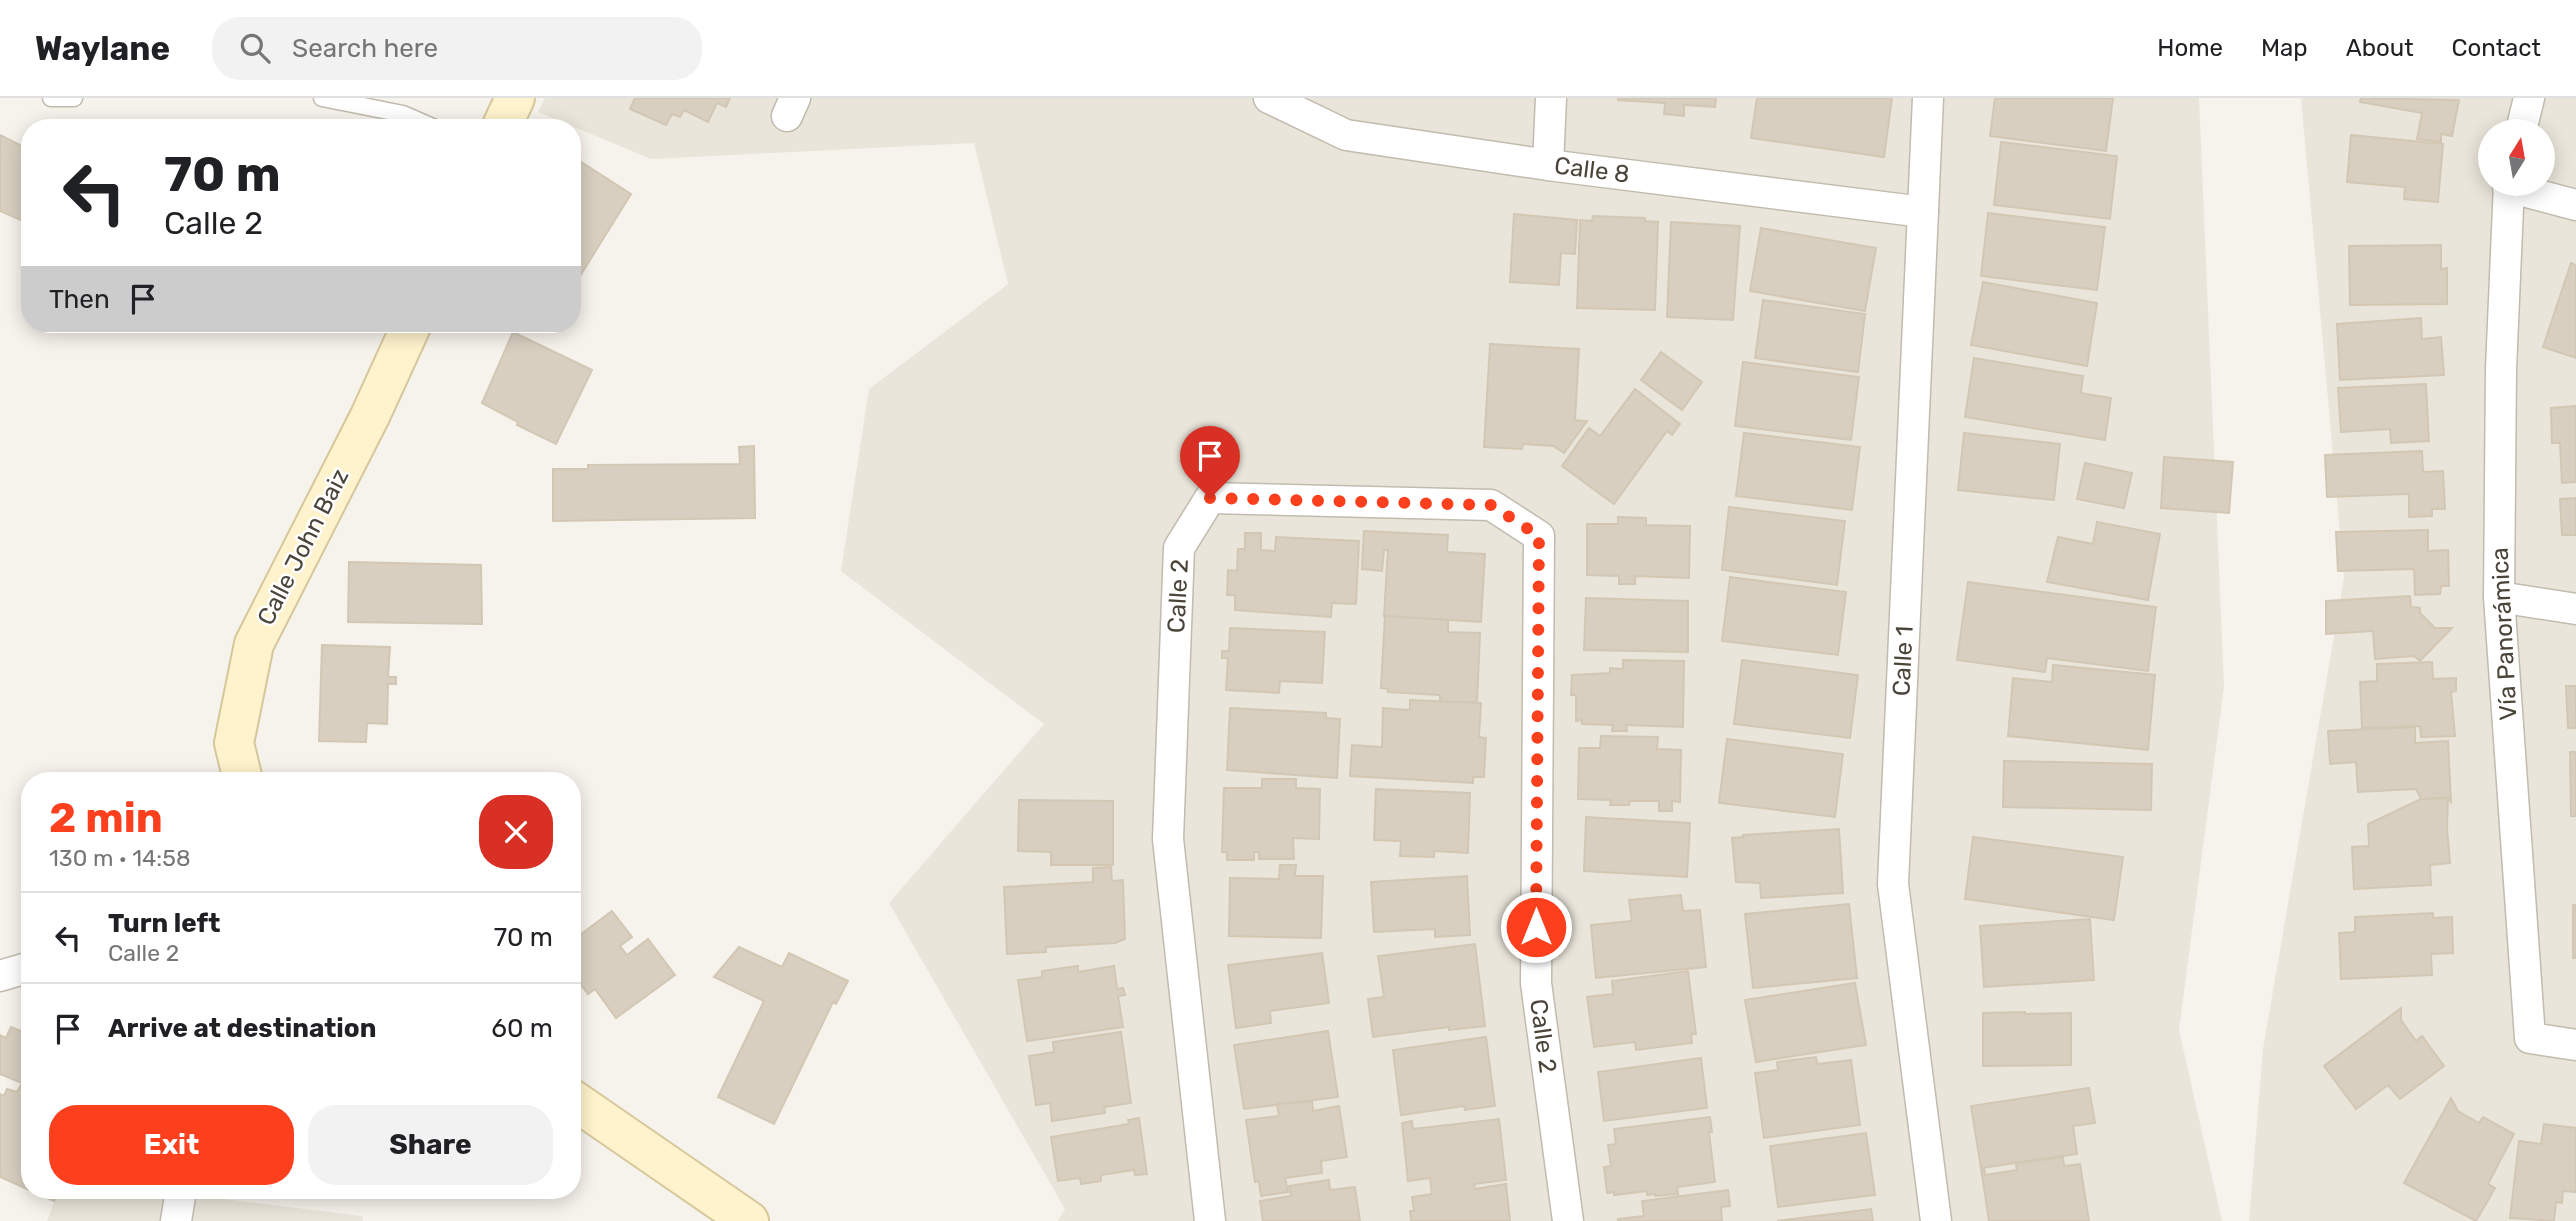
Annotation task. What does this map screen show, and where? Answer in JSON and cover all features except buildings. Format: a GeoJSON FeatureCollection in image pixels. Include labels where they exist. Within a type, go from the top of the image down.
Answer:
{"type":"FeatureCollection","features":[{"type":"Feature","properties":{"kind":"street"},"geometry":{"type":"LineString","coordinates":[[505,119],[514,98]]}},
{"type":"Feature","properties":{"kind":"street","name":"Calle 8"},"geometry":{"type":"LineString","coordinates":[[1269,98],[1346,135],[1548,165],[1923,212]]}},
{"type":"Feature","properties":{"kind":"street"},"geometry":{"type":"LineString","coordinates":[[1548,165],[1551,98]]}},
{"type":"Feature","properties":{"kind":"street","name":"Calle 1"},"geometry":{"type":"LineString","coordinates":[[1928,98],[1892,884],[1936,1221]]}},
{"type":"Feature","properties":{"kind":"street"},"geometry":{"type":"LineString","coordinates":[[2524,119],[2529,98]]}},
{"type":"Feature","properties":{"kind":"street","name":"Vía Panorámica"},"geometry":{"type":"LineString","coordinates":[[2508,196],[2501,369],[2499,597],[2530,1038],[2576,1045]]}},
{"type":"Feature","properties":{"kind":"street"},"geometry":{"type":"LineString","coordinates":[[2545,196],[2576,205]]}},
{"type":"Feature","properties":{"kind":"street","name":"Calle John Baiz"},"geometry":{"type":"LineString","coordinates":[[241,772],[234,743],[254,644],[370,416],[408,333]]}},
{"type":"Feature","properties":{"kind":"street","name":"Calle 2"},"geometry":{"type":"LineString","coordinates":[[1210,1221],[1168,839],[1180,548],[1210,498],[1491,505],[1539,536],[1536,983],[1568,1221]]}},
{"type":"Feature","properties":{"kind":"street"},"geometry":{"type":"LineString","coordinates":[[2499,597],[2576,609]]}},
{"type":"Feature","properties":{"kind":"street"},"geometry":{"type":"LineString","coordinates":[[0,976],[21,970]]}},
{"type":"Feature","properties":{"kind":"street"},"geometry":{"type":"LineString","coordinates":[[581,1105],[749,1221]]}},
{"type":"Feature","properties":{"kind":"street"},"geometry":{"type":"LineString","coordinates":[[176,1221],[180,1199]]}},
{"type":"Feature","properties":{"kind":"lane"},"geometry":{"type":"LineString","coordinates":[[51,98],[74,98]]}},
{"type":"Feature","properties":{"kind":"lane"},"geometry":{"type":"LineString","coordinates":[[322,98],[403,114],[414,119]]}},
{"type":"Feature","properties":{"kind":"shaded area"},"geometry":{"type":"Polygon","coordinates":[[[545,98],[2199,98],[2224,687],[2179,1030],[2222,1221],[1058,1221],[1065,1209],[889,903],[1044,724],[841,571],[869,389],[1008,284],[974,143],[651,159],[581,130],[581,119],[555,119],[538,112],[545,98]]]}},
{"type":"Feature","properties":{"kind":"shaded area"},"geometry":{"type":"Polygon","coordinates":[[[2301,98],[2576,98],[2576,1221],[2249,1221],[2263,1049],[2344,578],[2301,98]]]}},
{"type":"Feature","properties":{"kind":"shaded area"},"geometry":{"type":"Polygon","coordinates":[[[56,1199],[224,1199],[362,1216],[363,1221],[47,1221],[56,1199]]]}},
{"type":"Feature","properties":{"kind":"route"},"geometry":{"type":"LineString","coordinates":[[1210,498],[1491,505],[1539,536],[1536,927]]}}]}
